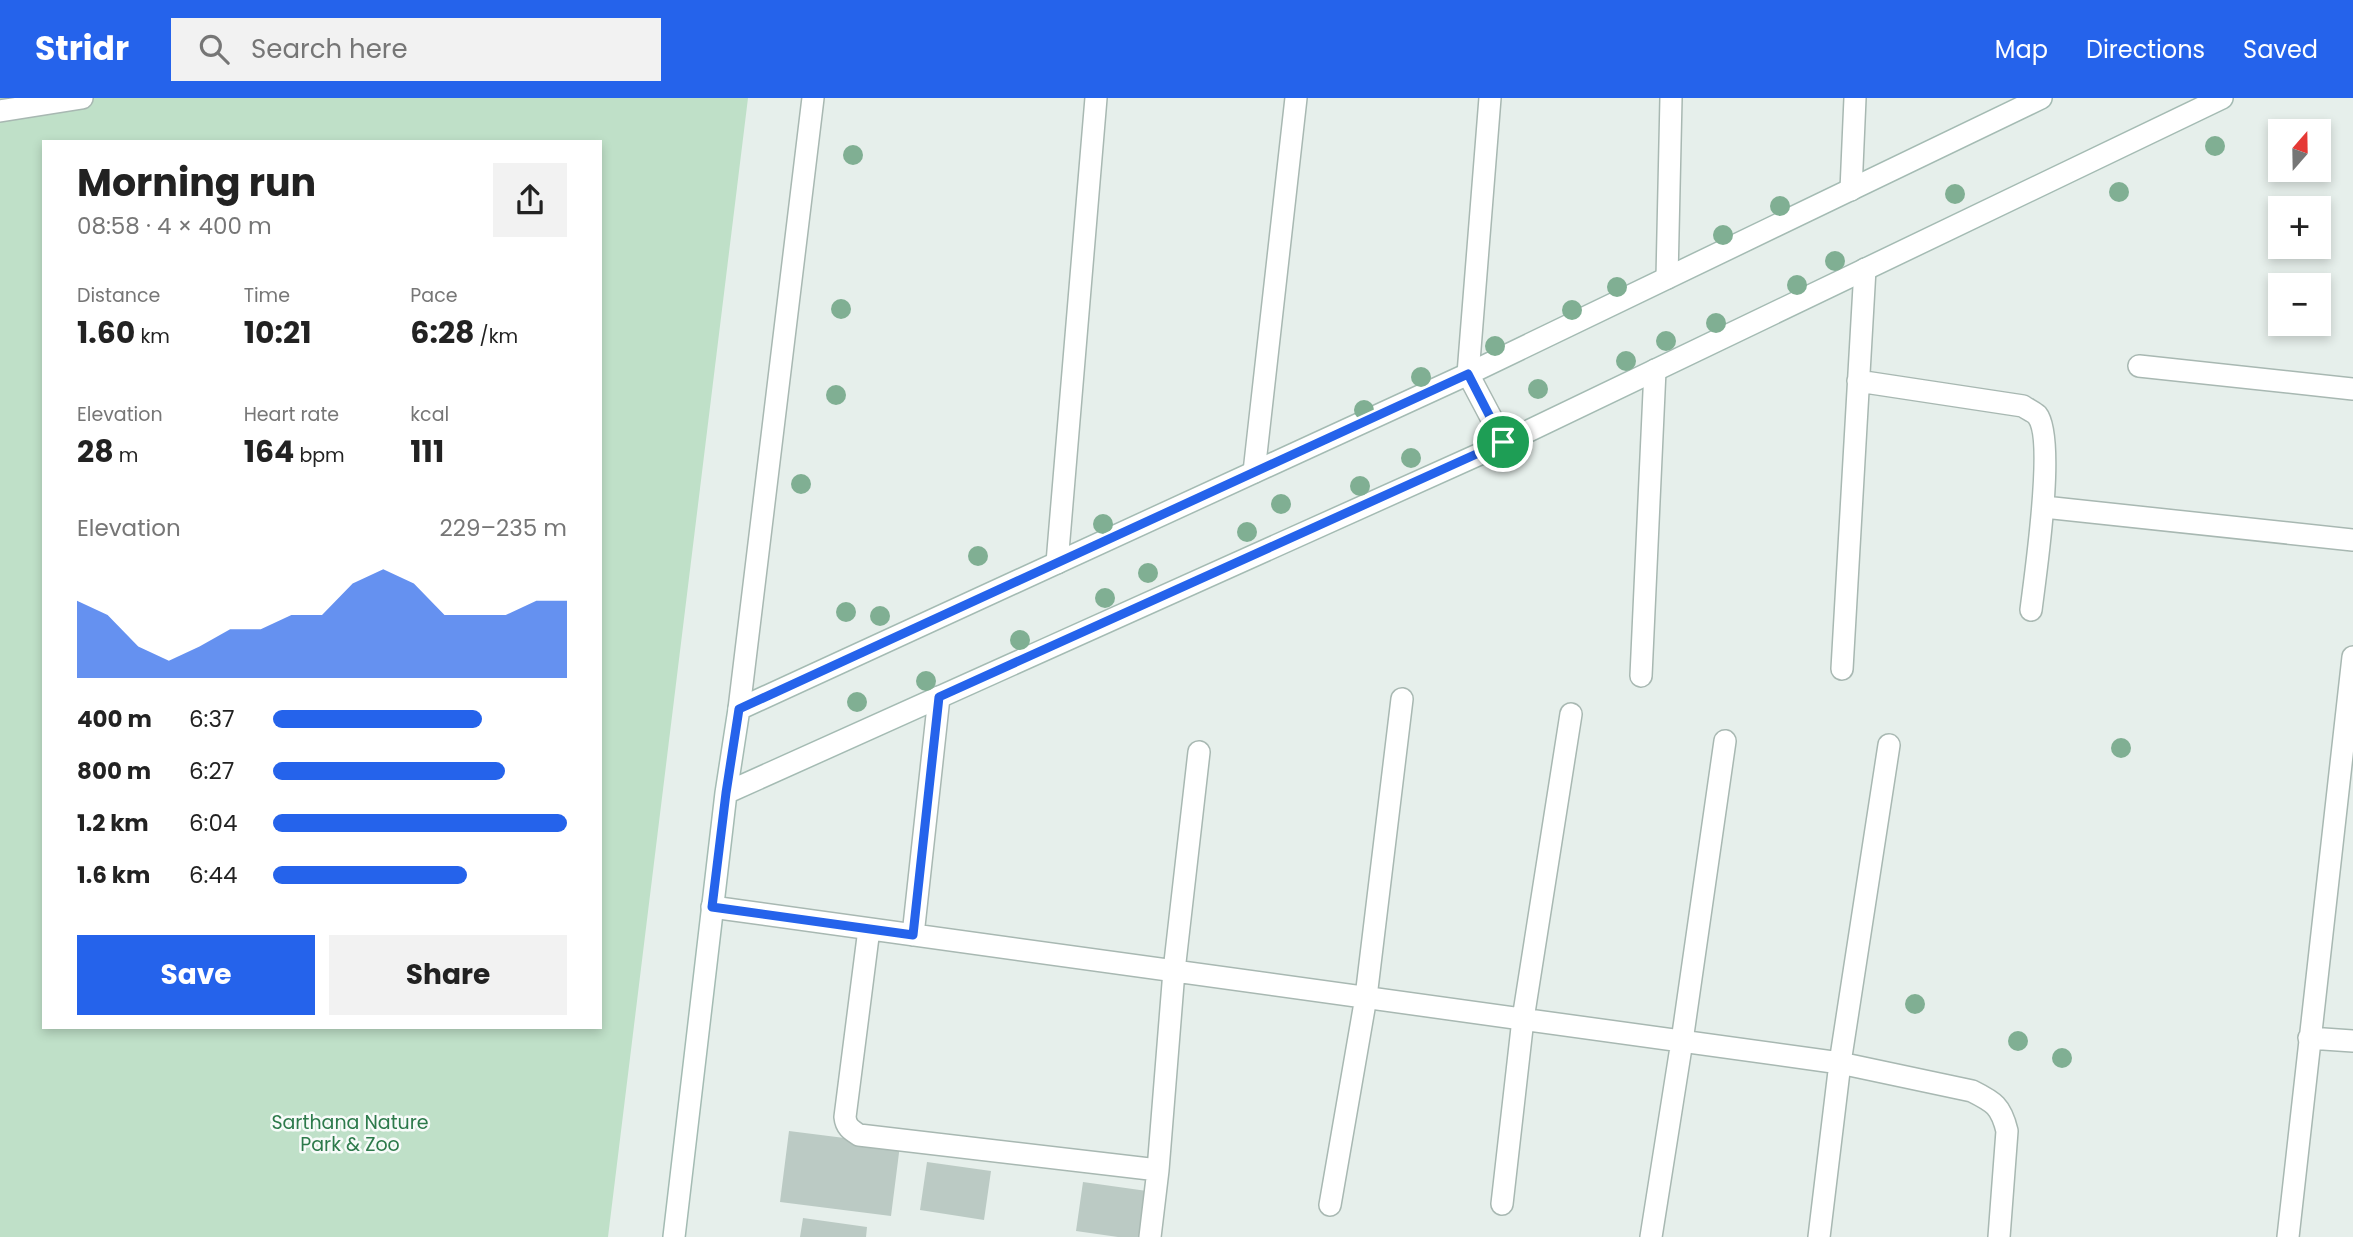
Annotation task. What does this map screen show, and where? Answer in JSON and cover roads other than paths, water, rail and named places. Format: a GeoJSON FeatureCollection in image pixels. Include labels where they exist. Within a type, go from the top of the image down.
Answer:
{"type":"FeatureCollection","features":[{"type":"Feature","properties":{"kind":"street"},"geometry":{"type":"LineString","coordinates":[[0,111],[82,98]]}},
{"type":"Feature","properties":{"kind":"street"},"geometry":{"type":"LineString","coordinates":[[674,1237],[712,907],[739,709],[813,98]]}},
{"type":"Feature","properties":{"kind":"street"},"geometry":{"type":"LineString","coordinates":[[1057,563],[1096,98]]}},
{"type":"Feature","properties":{"kind":"street"},"geometry":{"type":"LineString","coordinates":[[1254,472],[1296,98]]}},
{"type":"Feature","properties":{"kind":"street"},"geometry":{"type":"LineString","coordinates":[[1490,98],[1468,374],[1503,442]]}},
{"type":"Feature","properties":{"kind":"street"},"geometry":{"type":"LineString","coordinates":[[1667,278],[1671,98]]}},
{"type":"Feature","properties":{"kind":"street"},"geometry":{"type":"LineString","coordinates":[[1851,190],[1855,98]]}},
{"type":"Feature","properties":{"kind":"street"},"geometry":{"type":"LineString","coordinates":[[739,709],[1468,374],[2041,98]]}},
{"type":"Feature","properties":{"kind":"street"},"geometry":{"type":"LineString","coordinates":[[726,793],[1503,442],[2222,98]]}},
{"type":"Feature","properties":{"kind":"street"},"geometry":{"type":"LineString","coordinates":[[1842,669],[1865,270]]}},
{"type":"Feature","properties":{"kind":"street"},"geometry":{"type":"LineString","coordinates":[[2139,366],[2353,389]]}},
{"type":"Feature","properties":{"kind":"street"},"geometry":{"type":"LineString","coordinates":[[1641,676],[1655,370]]}},
{"type":"Feature","properties":{"kind":"street"},"geometry":{"type":"LineString","coordinates":[[1858,381],[2023,407],[2037,415],[2043,430],[2045,507],[2031,610]]}},
{"type":"Feature","properties":{"kind":"street"},"geometry":{"type":"LineString","coordinates":[[2045,507],[2353,540]]}},
{"type":"Feature","properties":{"kind":"street"},"geometry":{"type":"LineString","coordinates":[[2288,1237],[2353,657]]}},
{"type":"Feature","properties":{"kind":"street"},"geometry":{"type":"LineString","coordinates":[[913,935],[939,697]]}},
{"type":"Feature","properties":{"kind":"street"},"geometry":{"type":"LineString","coordinates":[[1330,1205],[1366,998],[1402,699]]}},
{"type":"Feature","properties":{"kind":"street"},"geometry":{"type":"LineString","coordinates":[[1502,1204],[1523,1019],[1571,714]]}},
{"type":"Feature","properties":{"kind":"street"},"geometry":{"type":"LineString","coordinates":[[1651,1237],[1725,741]]}},
{"type":"Feature","properties":{"kind":"street"},"geometry":{"type":"LineString","coordinates":[[1819,1237],[1840,1063],[1889,745]]}},
{"type":"Feature","properties":{"kind":"street"},"geometry":{"type":"LineString","coordinates":[[1150,1237],[1174,971],[1199,752]]}},
{"type":"Feature","properties":{"kind":"street"},"geometry":{"type":"LineString","coordinates":[[712,907],[1840,1063],[1972,1091],[1992,1101],[2003,1114],[2007,1131],[1999,1237]]}},
{"type":"Feature","properties":{"kind":"street"},"geometry":{"type":"LineString","coordinates":[[869,929],[845,1117],[851,1130],[859,1135],[1158,1170]]}},
{"type":"Feature","properties":{"kind":"street"},"geometry":{"type":"LineString","coordinates":[[2309,1038],[2353,1041]]}},
{"type":"Feature","properties":{"kind":"park label","name":"Sarthana Nature Park & Zoo"},"geometry":{"type":"Point","coordinates":[350,1133]}}]}
